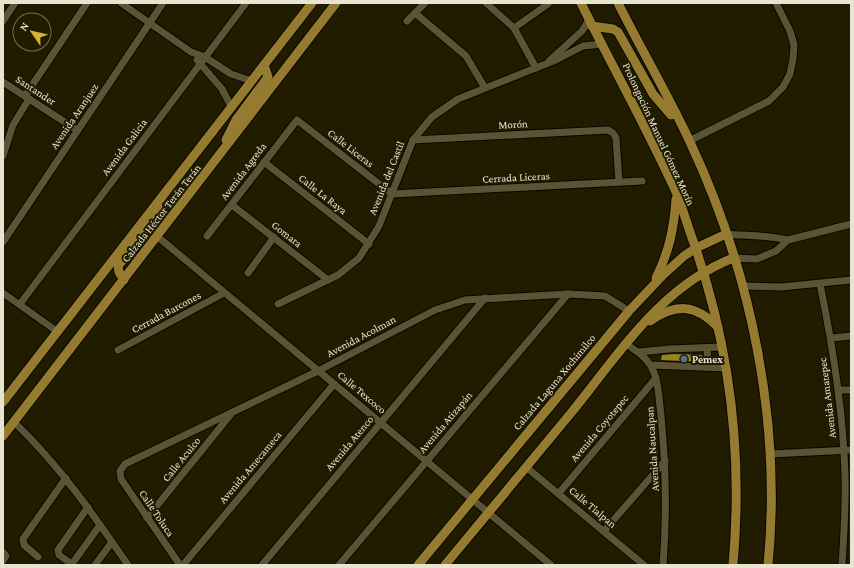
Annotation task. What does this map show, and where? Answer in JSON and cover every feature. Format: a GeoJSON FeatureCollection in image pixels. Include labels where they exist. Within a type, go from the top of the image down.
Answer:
{"type":"FeatureCollection","features":[{"type":"Feature","properties":{"kind":"main road","name":"Calzada Héctor Terán Terán"},"geometry":{"type":"LineString","coordinates":[[3,402],[312,3]]}},
{"type":"Feature","properties":{"kind":"main road","name":"Calzada Héctor Terán Terán"},"geometry":{"type":"LineString","coordinates":[[3,436],[158,237],[336,3]]}},
{"type":"Feature","properties":{"kind":"main road","name":"Prolongación Manuel Gómez Morín"},"geometry":{"type":"LineString","coordinates":[[581,3],[676,193],[704,271],[718,327],[726,368],[735,452],[737,501],[733,565]]}},
{"type":"Feature","properties":{"kind":"main road","name":"Prolongación Manuel Gómez Morín"},"geometry":{"type":"LineString","coordinates":[[618,3],[689,141],[706,180],[726,234],[742,286],[762,376],[770,454],[771,496],[768,565]]}},
{"type":"Feature","properties":{"kind":"main road"},"geometry":{"type":"LineString","coordinates":[[591,23],[613,29],[618,32],[653,94],[680,125]]}},
{"type":"Feature","properties":{"kind":"main road"},"geometry":{"type":"LineString","coordinates":[[218,157],[236,120],[268,77],[264,65]]}},
{"type":"Feature","properties":{"kind":"main road"},"geometry":{"type":"LineString","coordinates":[[652,285],[670,243],[674,226],[676,193]]}},
{"type":"Feature","properties":{"kind":"main road"},"geometry":{"type":"LineString","coordinates":[[124,280],[119,272],[118,266],[150,226],[161,198]]}},
{"type":"Feature","properties":{"kind":"main road","name":"Calzada Laguna Xochimilco"},"geometry":{"type":"LineString","coordinates":[[418,565],[652,285],[696,248],[726,234]]}},
{"type":"Feature","properties":{"kind":"main road"},"geometry":{"type":"LineString","coordinates":[[445,565],[637,330],[661,304],[688,281],[704,271],[733,258]]}},
{"type":"Feature","properties":{"kind":"main road"},"geometry":{"type":"LineString","coordinates":[[637,330],[661,314],[681,308],[700,312],[718,327]]}},
{"type":"Feature","properties":{"kind":"street"},"geometry":{"type":"LineString","coordinates":[[3,21],[15,3]]}},
{"type":"Feature","properties":{"kind":"street"},"geometry":{"type":"LineString","coordinates":[[3,156],[13,125],[27,98],[87,3]]}},
{"type":"Feature","properties":{"kind":"street"},"geometry":{"type":"LineString","coordinates":[[121,3],[151,22],[191,52],[205,57],[231,74],[252,81]]}},
{"type":"Feature","properties":{"kind":"street","name":"Avenida Aranjuez"},"geometry":{"type":"LineString","coordinates":[[3,242],[163,3]]}},
{"type":"Feature","properties":{"kind":"street","name":"Avenida Galicia"},"geometry":{"type":"LineString","coordinates":[[20,304],[246,3]]}},
{"type":"Feature","properties":{"kind":"street"},"geometry":{"type":"LineString","coordinates":[[407,21],[425,3]]}},
{"type":"Feature","properties":{"kind":"street"},"geometry":{"type":"LineString","coordinates":[[486,3],[514,28],[536,68]]}},
{"type":"Feature","properties":{"kind":"street"},"geometry":{"type":"LineString","coordinates":[[689,141],[768,101],[783,87],[790,74],[794,45],[790,31],[776,3]]}},
{"type":"Feature","properties":{"kind":"street"},"geometry":{"type":"LineString","coordinates":[[514,28],[548,4]]}},
{"type":"Feature","properties":{"kind":"street"},"geometry":{"type":"LineString","coordinates":[[415,13],[466,56],[485,88]]}},
{"type":"Feature","properties":{"kind":"street","name":"Avenida del Castil"},"geometry":{"type":"LineString","coordinates":[[547,63],[591,23]]}},
{"type":"Feature","properties":{"kind":"street","name":"Avenida del Castil"},"geometry":{"type":"LineString","coordinates":[[278,304],[328,280],[349,267],[369,244],[379,226],[413,140],[432,117],[458,99],[562,57],[583,46],[602,44]]}},
{"type":"Feature","properties":{"kind":"street"},"geometry":{"type":"LineString","coordinates":[[191,52],[199,64],[222,89],[232,108]]}},
{"type":"Feature","properties":{"kind":"street","name":"Santander"},"geometry":{"type":"LineString","coordinates":[[3,82],[77,130]]}},
{"type":"Feature","properties":{"kind":"street","name":"Avenida Agreda"},"geometry":{"type":"LineString","coordinates":[[208,236],[296,120]]}},
{"type":"Feature","properties":{"kind":"street","name":"Calle Liceras"},"geometry":{"type":"LineString","coordinates":[[296,120],[392,194]]}},
{"type":"Feature","properties":{"kind":"street","name":"Morón"},"geometry":{"type":"LineString","coordinates":[[413,140],[608,130],[613,132],[616,138],[619,182]]}},
{"type":"Feature","properties":{"kind":"street","name":"Calle La Raya"},"geometry":{"type":"LineString","coordinates":[[264,162],[369,244]]}},
{"type":"Feature","properties":{"kind":"street","name":"Cerrada Liceras"},"geometry":{"type":"LineString","coordinates":[[392,194],[642,181]]}},
{"type":"Feature","properties":{"kind":"street","name":"Gomara"},"geometry":{"type":"LineString","coordinates":[[232,205],[328,280]]}},
{"type":"Feature","properties":{"kind":"street"},"geometry":{"type":"LineString","coordinates":[[726,234],[770,236],[788,240],[851,224]]}},
{"type":"Feature","properties":{"kind":"street","name":"Calle Texcoco"},"geometry":{"type":"LineString","coordinates":[[158,237],[552,565]]}},
{"type":"Feature","properties":{"kind":"street"},"geometry":{"type":"LineString","coordinates":[[248,273],[274,237]]}},
{"type":"Feature","properties":{"kind":"street"},"geometry":{"type":"LineString","coordinates":[[733,258],[757,260],[776,251],[788,240]]}},
{"type":"Feature","properties":{"kind":"street"},"geometry":{"type":"LineString","coordinates":[[742,286],[781,287],[851,280]]}},
{"type":"Feature","properties":{"kind":"street","name":"Avenida Amatepec"},"geometry":{"type":"LineString","coordinates":[[820,284],[831,338],[847,450],[848,511],[842,565]]}},
{"type":"Feature","properties":{"kind":"street"},"geometry":{"type":"LineString","coordinates":[[3,293],[58,332]]}},
{"type":"Feature","properties":{"kind":"street","name":"Cerrada Barcones"},"geometry":{"type":"LineString","coordinates":[[118,350],[224,293]]}},
{"type":"Feature","properties":{"kind":"street","name":"Avenida Acolman"},"geometry":{"type":"LineString","coordinates":[[120,471],[125,464],[318,371],[435,310],[454,302],[485,298],[568,294],[605,296],[629,311]]}},
{"type":"Feature","properties":{"kind":"street","name":"Avenida Atizapán"},"geometry":{"type":"LineString","coordinates":[[339,565],[568,294]]}},
{"type":"Feature","properties":{"kind":"street","name":"Avenida Atenco"},"geometry":{"type":"LineString","coordinates":[[262,565],[485,298]]}},
{"type":"Feature","properties":{"kind":"street"},"geometry":{"type":"LineString","coordinates":[[831,338],[851,336]]}},
{"type":"Feature","properties":{"kind":"street","name":"Avenida Naucalpan"},"geometry":{"type":"LineString","coordinates":[[626,344],[639,352],[650,365],[656,378],[665,461],[667,499],[663,565]]}},
{"type":"Feature","properties":{"kind":"street"},"geometry":{"type":"LineString","coordinates":[[639,352],[722,347]]}},
{"type":"Feature","properties":{"kind":"street"},"geometry":{"type":"LineString","coordinates":[[707,348],[708,367]]}},
{"type":"Feature","properties":{"kind":"street"},"geometry":{"type":"LineString","coordinates":[[650,365],[726,368]]}},
{"type":"Feature","properties":{"kind":"street","name":"Avenida Coyotepec"},"geometry":{"type":"LineString","coordinates":[[558,493],[656,378]]}},
{"type":"Feature","properties":{"kind":"street","name":"Avenida Amecameca"},"geometry":{"type":"LineString","coordinates":[[184,565],[334,384]]}},
{"type":"Feature","properties":{"kind":"street"},"geometry":{"type":"LineString","coordinates":[[839,390],[851,390]]}},
{"type":"Feature","properties":{"kind":"street","name":"Calle Aculco"},"geometry":{"type":"LineString","coordinates":[[147,518],[232,413]]}},
{"type":"Feature","properties":{"kind":"street"},"geometry":{"type":"LineString","coordinates":[[14,422],[41,448],[66,478],[128,565]]}},
{"type":"Feature","properties":{"kind":"street"},"geometry":{"type":"LineString","coordinates":[[770,454],[847,450]]}},
{"type":"Feature","properties":{"kind":"street"},"geometry":{"type":"LineString","coordinates":[[604,531],[665,461]]}},
{"type":"Feature","properties":{"kind":"street","name":"Calle Tlalpan"},"geometry":{"type":"LineString","coordinates":[[526,467],[644,565]]}},
{"type":"Feature","properties":{"kind":"street","name":"Calle Toluca"},"geometry":{"type":"LineString","coordinates":[[120,471],[121,479],[180,565]]}},
{"type":"Feature","properties":{"kind":"street"},"geometry":{"type":"LineString","coordinates":[[38,557],[24,545],[23,539],[66,478]]}},
{"type":"Feature","properties":{"kind":"street"},"geometry":{"type":"LineString","coordinates":[[88,507],[58,550],[59,555],[72,565],[100,525]]}},
{"type":"Feature","properties":{"kind":"street"},"geometry":{"type":"LineString","coordinates":[[95,565],[112,542]]}},
{"type":"Feature","properties":{"kind":"street"},"geometry":{"type":"LineString","coordinates":[[3,552],[6,556],[3,561]]}},
{"type":"Feature","properties":{"kind":"building","name":"Pemex"},"geometry":{"type":"Polygon","coordinates":[[[662,355],[702,355],[703,362],[661,360],[662,355]]]}},
{"type":"Feature","properties":{"kind":"place","name":"Pemex"},"geometry":{"type":"Point","coordinates":[684,359]}}]}
